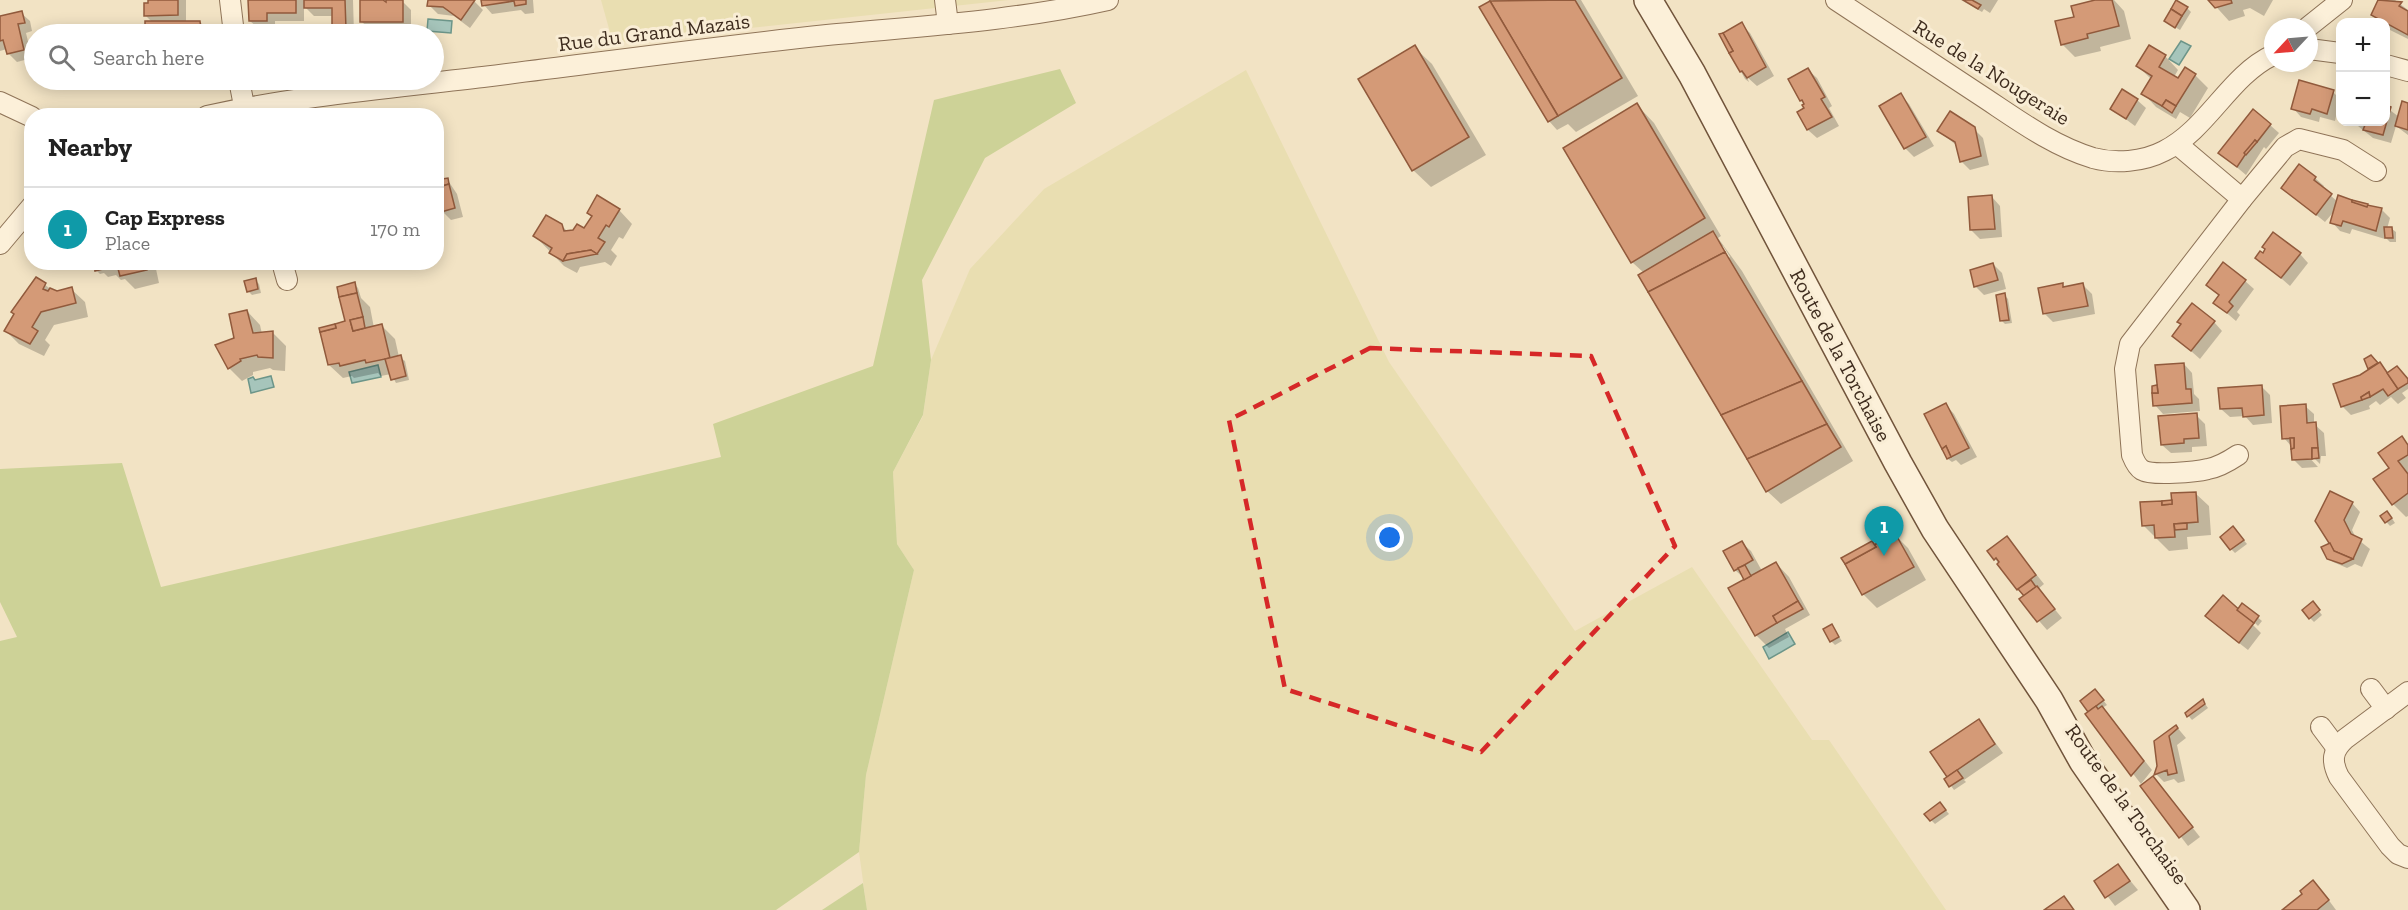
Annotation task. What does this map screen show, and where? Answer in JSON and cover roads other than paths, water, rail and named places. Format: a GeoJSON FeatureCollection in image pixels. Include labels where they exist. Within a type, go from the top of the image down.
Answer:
{"type":"FeatureCollection","features":[{"type":"Feature","properties":{"kind":"main road","name":"Route de la Torchaise"},"geometry":{"type":"LineString","coordinates":[[1648,0],[1692,74],[1935,529],[2049,700],[2083,761],[2186,910]]}},
{"type":"Feature","properties":{"kind":"main road","name":"Route de la Torchaise"},"geometry":{"type":"LineString","coordinates":[[2049,700],[2095,754],[2204,910]]}},
{"type":"Feature","properties":{"kind":"street"},"geometry":{"type":"LineString","coordinates":[[230,0],[233,24]]}},
{"type":"Feature","properties":{"kind":"street"},"geometry":{"type":"LineString","coordinates":[[945,0],[948,24]]}},
{"type":"Feature","properties":{"kind":"street","name":"Rue du Grand Mazais"},"geometry":{"type":"LineString","coordinates":[[444,86],[825,35],[1000,20],[1108,0]]}},
{"type":"Feature","properties":{"kind":"street","name":"Rue de la Nougeraie"},"geometry":{"type":"LineString","coordinates":[[1836,0],[2038,133],[2094,158],[2125,161],[2147,158],[2177,144],[2191,133],[2251,69],[2264,61]]}},
{"type":"Feature","properties":{"kind":"street"},"geometry":{"type":"LineString","coordinates":[[2318,19],[2342,0]]}},
{"type":"Feature","properties":{"kind":"street"},"geometry":{"type":"LineString","coordinates":[[2318,50],[2336,52]]}},
{"type":"Feature","properties":{"kind":"street"},"geometry":{"type":"LineString","coordinates":[[2390,66],[2408,71]]}},
{"type":"Feature","properties":{"kind":"street"},"geometry":{"type":"LineString","coordinates":[[241,90],[244,108]]}},
{"type":"Feature","properties":{"kind":"street","name":"Rue du Grand Mazais"},"geometry":{"type":"LineString","coordinates":[[275,108],[411,90]]}},
{"type":"Feature","properties":{"kind":"street"},"geometry":{"type":"LineString","coordinates":[[0,102],[24,113]]}},
{"type":"Feature","properties":{"kind":"street"},"geometry":{"type":"LineString","coordinates":[[2238,455],[2223,464],[2208,469],[2152,473],[2143,471],[2136,465],[2132,455],[2125,369],[2126,358],[2135,335],[2285,147],[2299,139],[2343,150],[2376,171]]}},
{"type":"Feature","properties":{"kind":"street"},"geometry":{"type":"LineString","coordinates":[[2177,144],[2242,199]]}},
{"type":"Feature","properties":{"kind":"street"},"geometry":{"type":"LineString","coordinates":[[0,244],[24,216]]}},
{"type":"Feature","properties":{"kind":"street"},"geometry":{"type":"LineString","coordinates":[[2372,689],[2386,709]]}},
{"type":"Feature","properties":{"kind":"street"},"geometry":{"type":"LineString","coordinates":[[2408,692],[2336,747],[2333,757],[2333,766],[2339,777],[2390,846],[2398,854],[2408,858]]}},
{"type":"Feature","properties":{"kind":"street"},"geometry":{"type":"LineString","coordinates":[[2321,727],[2336,747]]}},
{"type":"Feature","properties":{"kind":"water"},"geometry":{"type":"Polygon","coordinates":[[[428,19],[452,21],[451,33],[444,32],[444,24],[428,24],[428,19]]]}},
{"type":"Feature","properties":{"kind":"water"},"geometry":{"type":"Polygon","coordinates":[[[2181,41],[2191,46],[2179,65],[2169,59],[2181,41]]]}},
{"type":"Feature","properties":{"kind":"water"},"geometry":{"type":"Polygon","coordinates":[[[378,365],[381,377],[352,383],[349,372],[378,365]]]}},
{"type":"Feature","properties":{"kind":"water"},"geometry":{"type":"Polygon","coordinates":[[[271,376],[274,387],[251,393],[248,379],[253,377],[255,380],[271,376]]]}},
{"type":"Feature","properties":{"kind":"water"},"geometry":{"type":"Polygon","coordinates":[[[1788,632],[1795,644],[1769,659],[1763,647],[1788,632]]]}},
{"type":"Feature","properties":{"kind":"place","name":"Cap Express"},"geometry":{"type":"Point","coordinates":[1884,556]}}]}
